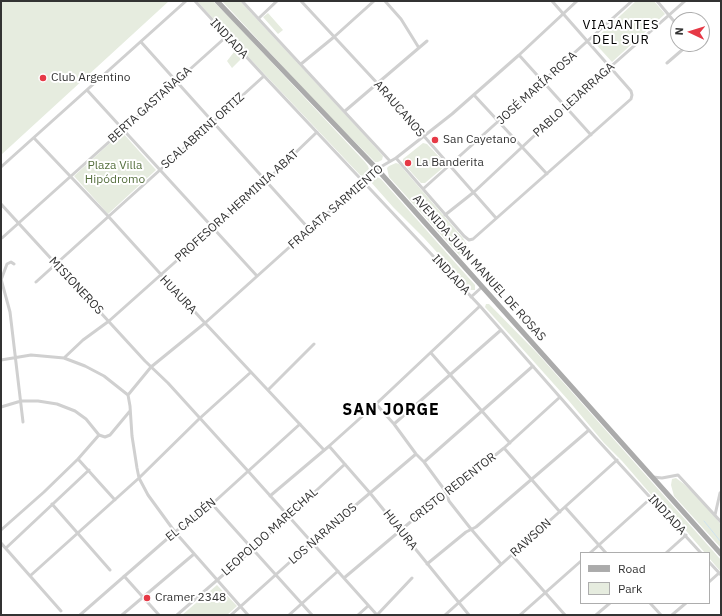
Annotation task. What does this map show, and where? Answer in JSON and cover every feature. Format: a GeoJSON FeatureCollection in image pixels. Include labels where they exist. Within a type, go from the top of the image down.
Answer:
{"type":"FeatureCollection","features":[{"type":"Feature","properties":{"kind":"main road","name":"AVENIDA JUAN MANUEL DE ROSAS"},"geometry":{"type":"LineString","coordinates":[[217,1],[377,169],[721,554]]}},
{"type":"Feature","properties":{"kind":"street"},"geometry":{"type":"LineString","coordinates":[[1,167],[186,1]]}},
{"type":"Feature","properties":{"kind":"street","name":"INDIADA"},"geometry":{"type":"LineString","coordinates":[[195,1],[472,297],[589,430],[700,552]]}},
{"type":"Feature","properties":{"kind":"street"},"geometry":{"type":"LineString","coordinates":[[242,1],[390,161]]}},
{"type":"Feature","properties":{"kind":"street"},"geometry":{"type":"LineString","coordinates":[[259,18],[277,1]]}},
{"type":"Feature","properties":{"kind":"street","name":"ARAUCANOS"},"geometry":{"type":"LineString","coordinates":[[301,1],[450,164],[496,218]]}},
{"type":"Feature","properties":{"kind":"street"},"geometry":{"type":"LineString","coordinates":[[301,64],[374,1]]}},
{"type":"Feature","properties":{"kind":"street"},"geometry":{"type":"LineString","coordinates":[[386,1],[401,20],[419,48]]}},
{"type":"Feature","properties":{"kind":"street"},"geometry":{"type":"LineString","coordinates":[[396,158],[464,236],[470,240],[473,239],[631,100],[631,91],[552,1]]}},
{"type":"Feature","properties":{"kind":"street","name":"FRAGATA SARMIENTO"},"geometry":{"type":"LineString","coordinates":[[128,395],[151,368],[205,323],[363,181],[377,169],[396,158],[424,137],[474,95],[577,1]]}},
{"type":"Feature","properties":{"kind":"street","name":"JOSÉ MARÍA ROSA"},"geometry":{"type":"LineString","coordinates":[[423,189],[632,1]]}},
{"type":"Feature","properties":{"kind":"street"},"geometry":{"type":"LineString","coordinates":[[657,1],[669,15]]}},
{"type":"Feature","properties":{"kind":"street","name":"PABLO LEJARRAGA"},"geometry":{"type":"LineString","coordinates":[[446,215],[474,192],[565,107],[685,1]]}},
{"type":"Feature","properties":{"kind":"street","name":"BERTA GASTAÑAGA"},"geometry":{"type":"LineString","coordinates":[[2,238],[227,36]]}},
{"type":"Feature","properties":{"kind":"street"},"geometry":{"type":"LineString","coordinates":[[141,42],[310,230]]}},
{"type":"Feature","properties":{"kind":"street"},"geometry":{"type":"LineString","coordinates":[[345,111],[427,42]]}},
{"type":"Feature","properties":{"kind":"street"},"geometry":{"type":"LineString","coordinates":[[667,63],[680,52]]}},
{"type":"Feature","properties":{"kind":"street"},"geometry":{"type":"LineString","coordinates":[[519,55],[591,135]]}},
{"type":"Feature","properties":{"kind":"street","name":"SCALABRINI ORTIZ"},"geometry":{"type":"LineString","coordinates":[[36,282],[264,76]]}},
{"type":"Feature","properties":{"kind":"street"},"geometry":{"type":"LineString","coordinates":[[87,90],[257,276]]}},
{"type":"Feature","properties":{"kind":"street"},"geometry":{"type":"LineString","coordinates":[[474,95],[547,174]]}},
{"type":"Feature","properties":{"kind":"street","name":"PROFESORA HERMINIA ABAT"},"geometry":{"type":"LineString","coordinates":[[64,358],[83,340],[109,321],[266,180],[317,132]]}},
{"type":"Feature","properties":{"kind":"street","name":"HUAURA"},"geometry":{"type":"LineString","coordinates":[[34,138],[71,176],[160,275],[324,450]]}},
{"type":"Feature","properties":{"kind":"street","name":"MISIONEROS"},"geometry":{"type":"LineString","coordinates":[[1,204],[151,368],[168,383],[199,419],[248,471]]}},
{"type":"Feature","properties":{"kind":"street"},"geometry":{"type":"LineString","coordinates":[[14,264],[9,262],[7,264],[1,279],[10,312],[24,422]]}},
{"type":"Feature","properties":{"kind":"street"},"geometry":{"type":"LineString","coordinates":[[472,297],[482,287]]}},
{"type":"Feature","properties":{"kind":"street"},"geometry":{"type":"LineString","coordinates":[[270,496],[376,404],[480,306]]}},
{"type":"Feature","properties":{"kind":"street"},"geometry":{"type":"LineString","coordinates":[[394,424],[501,330]]}},
{"type":"Feature","properties":{"kind":"street"},"geometry":{"type":"LineString","coordinates":[[268,390],[314,344]]}},
{"type":"Feature","properties":{"kind":"street"},"geometry":{"type":"LineString","coordinates":[[431,353],[510,443]]}},
{"type":"Feature","properties":{"kind":"street"},"geometry":{"type":"LineString","coordinates":[[1,360],[16,356],[31,355],[64,358],[85,366],[104,376],[128,395],[131,410],[133,442],[139,478],[154,503],[175,532],[248,615]]}},
{"type":"Feature","properties":{"kind":"street"},"geometry":{"type":"LineString","coordinates":[[424,462],[533,366]]}},
{"type":"Feature","properties":{"kind":"street"},"geometry":{"type":"LineString","coordinates":[[30,576],[139,478],[199,419],[251,372]]}},
{"type":"Feature","properties":{"kind":"street","name":"CRISTO REDENTOR"},"geometry":{"type":"LineString","coordinates":[[344,578],[399,530],[446,492],[454,489],[510,443],[560,397]]}},
{"type":"Feature","properties":{"kind":"street"},"geometry":{"type":"LineString","coordinates":[[1,407],[21,401],[38,401],[57,404],[86,419],[99,435],[106,437],[110,435],[131,410]]}},
{"type":"Feature","properties":{"kind":"street"},"geometry":{"type":"LineString","coordinates":[[376,404],[424,462],[446,492],[449,501],[501,564]]}},
{"type":"Feature","properties":{"kind":"street","name":"EL CALDÉN"},"geometry":{"type":"LineString","coordinates":[[80,615],[175,532],[212,504],[300,424]]}},
{"type":"Feature","properties":{"kind":"street"},"geometry":{"type":"LineString","coordinates":[[427,564],[466,532],[476,527],[589,430]]}},
{"type":"Feature","properties":{"kind":"street"},"geometry":{"type":"LineString","coordinates":[[1,530],[44,492],[78,459],[99,435]]}},
{"type":"Feature","properties":{"kind":"street","name":"HUAURA"},"geometry":{"type":"LineString","coordinates":[[329,446],[370,493],[469,615]]}},
{"type":"Feature","properties":{"kind":"street"},"geometry":{"type":"LineString","coordinates":[[504,448],[560,512]]}},
{"type":"Feature","properties":{"kind":"street","name":"LOS NARANJOS"},"geometry":{"type":"LineString","coordinates":[[231,615],[311,543],[416,454]]}},
{"type":"Feature","properties":{"kind":"street"},"geometry":{"type":"LineString","coordinates":[[78,459],[115,500]]}},
{"type":"Feature","properties":{"kind":"street","name":"RAWSON"},"geometry":{"type":"LineString","coordinates":[[445,615],[617,460]]}},
{"type":"Feature","properties":{"kind":"street","name":"LEOPOLDO MARECHAL"},"geometry":{"type":"LineString","coordinates":[[177,615],[254,550],[288,516],[345,464]]}},
{"type":"Feature","properties":{"kind":"street"},"geometry":{"type":"LineString","coordinates":[[6,548],[88,470]]}},
{"type":"Feature","properties":{"kind":"street"},"geometry":{"type":"LineString","coordinates":[[248,471],[377,615],[412,578]]}},
{"type":"Feature","properties":{"kind":"street","name":"INDIADA"},"geometry":{"type":"LineString","coordinates":[[653,477],[662,478],[678,474],[721,522]]}},
{"type":"Feature","properties":{"kind":"street"},"geometry":{"type":"LineString","coordinates":[[715,515],[721,492]]}},
{"type":"Feature","properties":{"kind":"street"},"geometry":{"type":"LineString","coordinates":[[591,552],[651,498]]}},
{"type":"Feature","properties":{"kind":"street"},"geometry":{"type":"LineString","coordinates":[[52,504],[110,570]]}},
{"type":"Feature","properties":{"kind":"street"},"geometry":{"type":"LineString","coordinates":[[212,504],[312,615]]}},
{"type":"Feature","properties":{"kind":"street"},"geometry":{"type":"LineString","coordinates":[[566,507],[605,552]]}},
{"type":"Feature","properties":{"kind":"street"},"geometry":{"type":"LineString","coordinates":[[667,552],[686,535]]}},
{"type":"Feature","properties":{"kind":"street"},"geometry":{"type":"LineString","coordinates":[[1,543],[61,611]]}},
{"type":"Feature","properties":{"kind":"street"},"geometry":{"type":"LineString","coordinates":[[122,615],[194,554]]}},
{"type":"Feature","properties":{"kind":"street"},"geometry":{"type":"LineString","coordinates":[[512,555],[566,615]]}},
{"type":"Feature","properties":{"kind":"street"},"geometry":{"type":"LineString","coordinates":[[520,615],[580,562]]}},
{"type":"Feature","properties":{"kind":"street"},"geometry":{"type":"LineString","coordinates":[[710,563],[720,574],[710,581]]}},
{"type":"Feature","properties":{"kind":"street"},"geometry":{"type":"LineString","coordinates":[[289,615],[338,571]]}},
{"type":"Feature","properties":{"kind":"street"},"geometry":{"type":"LineString","coordinates":[[124,576],[159,615]]}},
{"type":"Feature","properties":{"kind":"street"},"geometry":{"type":"LineString","coordinates":[[596,615],[609,604]]}},
{"type":"Feature","properties":{"kind":"street"},"geometry":{"type":"LineString","coordinates":[[651,604],[661,615]]}},
{"type":"Feature","properties":{"kind":"street"},"geometry":{"type":"LineString","coordinates":[[672,615],[685,604]]}},
{"type":"Feature","properties":{"kind":"street"},"geometry":{"type":"LineString","coordinates":[[358,615],[368,606]]}},
{"type":"Feature","properties":{"kind":"green space","name":"Club Argentino"},"geometry":{"type":"Polygon","coordinates":[[[1,1],[169,1],[1,155],[1,1]]]}},
{"type":"Feature","properties":{"kind":"green space"},"geometry":{"type":"Polygon","coordinates":[[[197,1],[213,1],[232,20],[365,162],[369,169],[366,175],[360,175],[197,1]]]}},
{"type":"Feature","properties":{"kind":"green space"},"geometry":{"type":"Polygon","coordinates":[[[222,1],[240,1],[367,138],[383,156],[382,160],[375,162],[326,113],[222,1]]]}},
{"type":"Feature","properties":{"kind":"green space"},"geometry":{"type":"Polygon","coordinates":[[[636,1],[654,1],[665,14],[612,62],[593,41],[636,1]]]}},
{"type":"Feature","properties":{"kind":"green space"},"geometry":{"type":"Polygon","coordinates":[[[268,13],[283,30],[278,34],[263,17],[268,13]]]}},
{"type":"Feature","properties":{"kind":"green space"},"geometry":{"type":"Polygon","coordinates":[[[234,52],[241,59],[232,68],[227,61],[234,52]]]}},
{"type":"Feature","properties":{"kind":"green space","name":"Plaza Villa Hipódromo"},"geometry":{"type":"Polygon","coordinates":[[[122,132],[156,170],[108,214],[74,176],[122,132]]]}},
{"type":"Feature","properties":{"kind":"green space"},"geometry":{"type":"Polygon","coordinates":[[[423,143],[427,144],[444,162],[445,166],[425,183],[421,183],[403,163],[403,159],[423,143]]]}},
{"type":"Feature","properties":{"kind":"green space"},"geometry":{"type":"Polygon","coordinates":[[[396,163],[399,164],[463,238],[469,248],[460,256],[389,177],[387,168],[396,163]]]}},
{"type":"Feature","properties":{"kind":"green space"},"geometry":{"type":"Polygon","coordinates":[[[375,176],[381,179],[475,285],[475,290],[471,290],[370,181],[375,176]]]}},
{"type":"Feature","properties":{"kind":"green space"},"geometry":{"type":"Polygon","coordinates":[[[486,304],[489,304],[538,354],[721,560],[721,572],[710,559],[710,552],[704,552],[682,526],[654,498],[485,307],[486,304]]]}},
{"type":"Feature","properties":{"kind":"green space"},"geometry":{"type":"Polygon","coordinates":[[[676,478],[684,484],[713,514],[721,525],[721,548],[674,496],[671,485],[672,479],[676,478]]]}},
{"type":"Feature","properties":{"kind":"green space"},"geometry":{"type":"Polygon","coordinates":[[[217,585],[237,606],[227,615],[182,615],[217,585]]]}},
{"type":"Feature","properties":{"kind":"waterway"},"geometry":{"type":"LineString","coordinates":[[704,521],[721,542]]}},
{"type":"Feature","properties":{"kind":"place","name":"Club Argentino"},"geometry":{"type":"Point","coordinates":[43,78]}},
{"type":"Feature","properties":{"kind":"place","name":"San Cayetano"},"geometry":{"type":"Point","coordinates":[435,140]}},
{"type":"Feature","properties":{"kind":"place","name":"La Banderita"},"geometry":{"type":"Point","coordinates":[408,163]}},
{"type":"Feature","properties":{"kind":"place","name":"Cramer 2348"},"geometry":{"type":"Point","coordinates":[147,598]}},
{"type":"Feature","properties":{"kind":"district","name":"VIAJANTES DEL SUR"},"geometry":{"type":"Point","coordinates":[621,32]}},
{"type":"Feature","properties":{"kind":"district","name":"SAN JORGE"},"geometry":{"type":"Point","coordinates":[391,410]}}]}
